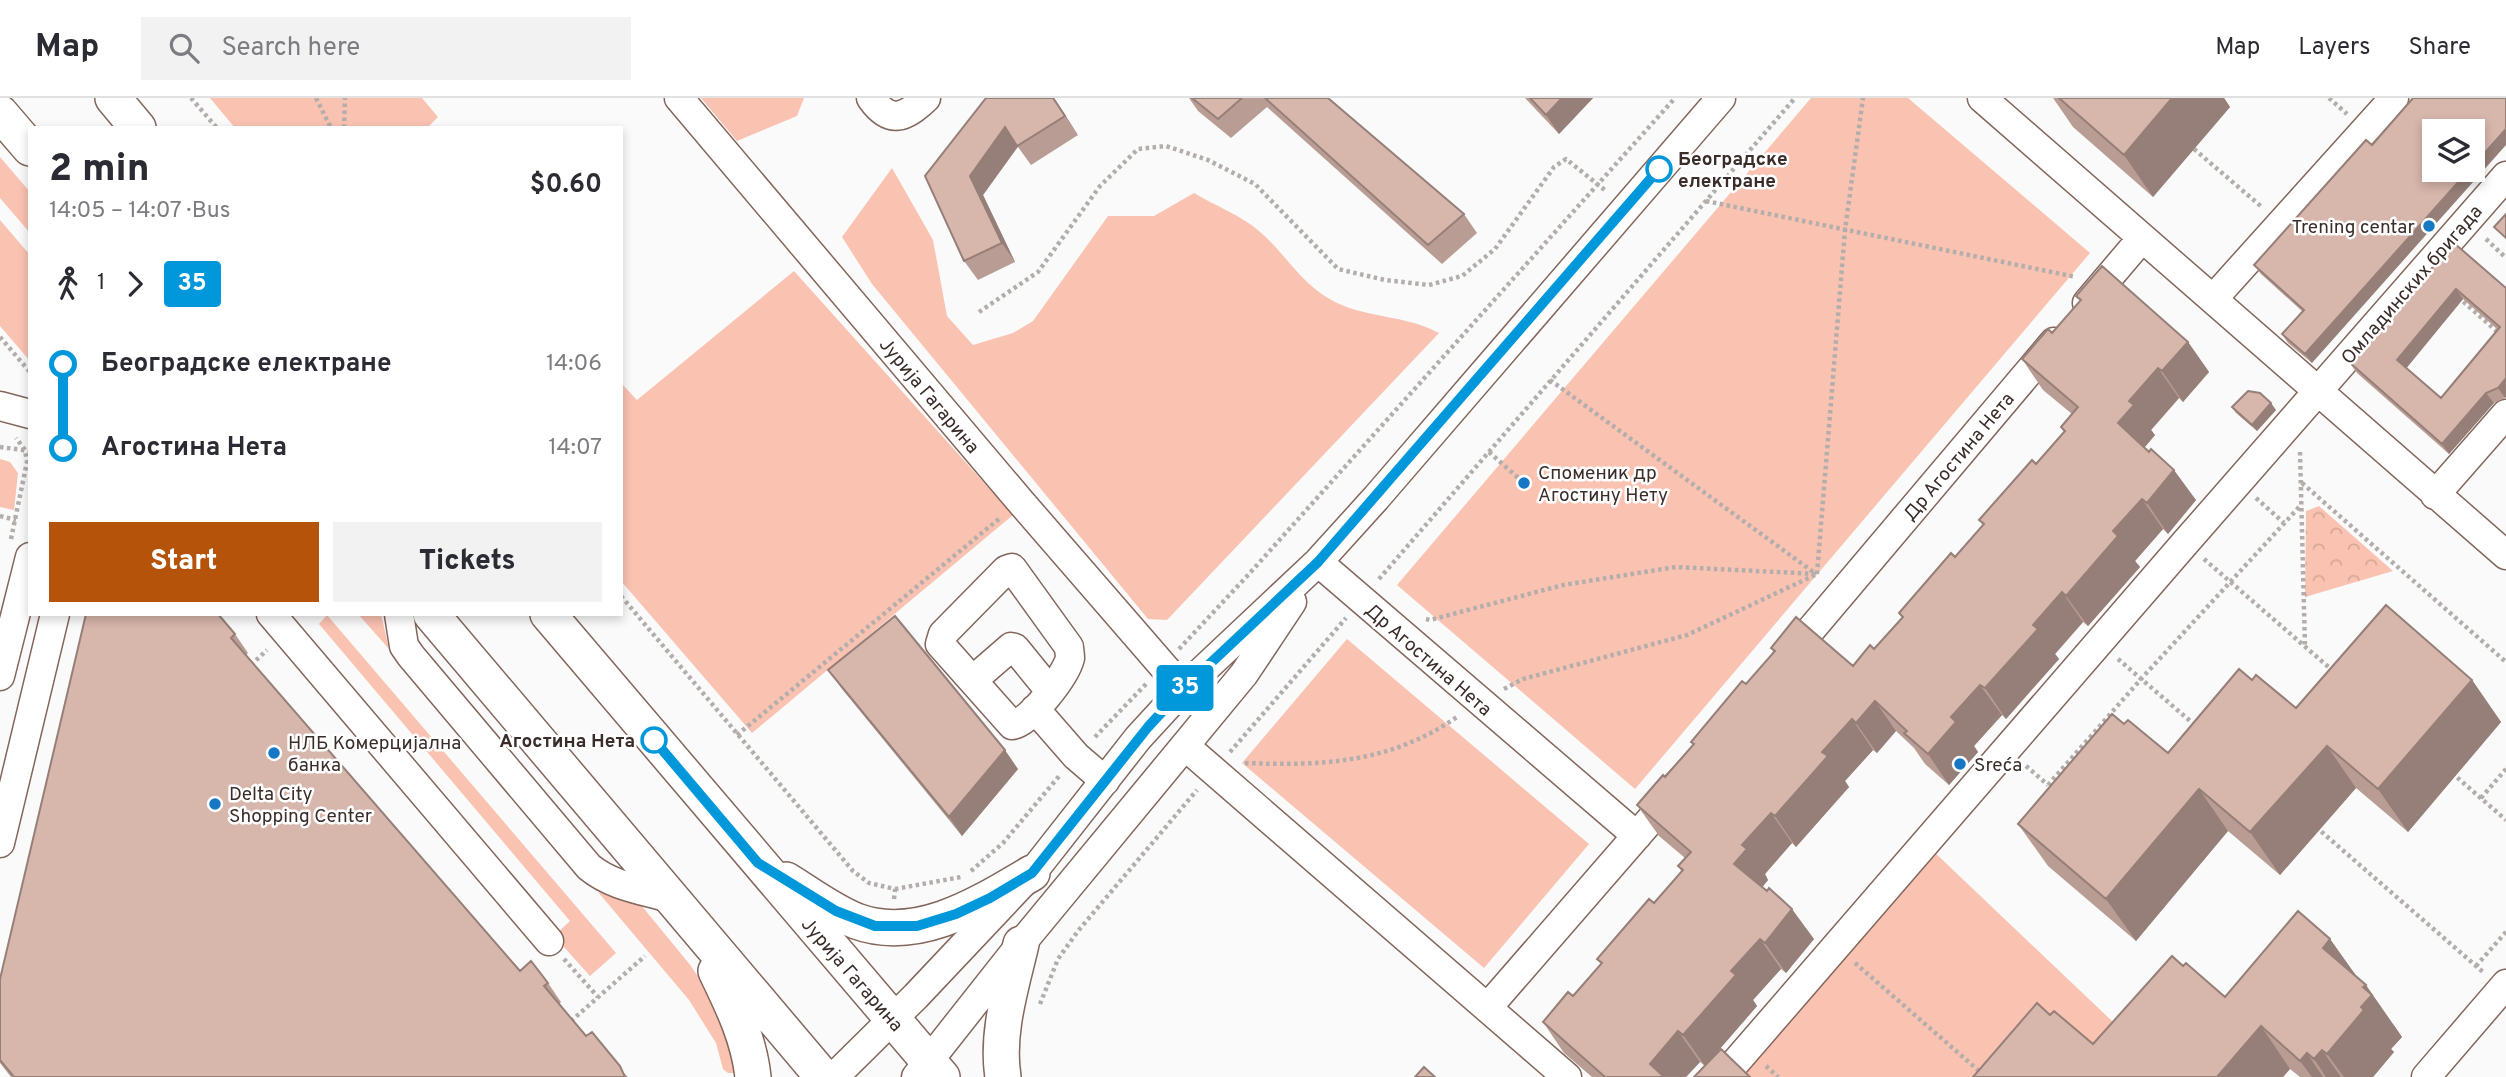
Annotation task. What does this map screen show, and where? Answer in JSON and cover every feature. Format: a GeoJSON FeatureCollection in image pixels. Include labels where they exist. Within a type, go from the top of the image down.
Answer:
{"type":"FeatureCollection","features":[{"type":"Feature","properties":{"kind":"main road"},"geometry":{"type":"LineString","coordinates":[[113,98],[136,126]]}},
{"type":"Feature","properties":{"kind":"main road"},"geometry":{"type":"LineString","coordinates":[[0,113],[28,146]]}},
{"type":"Feature","properties":{"kind":"main road"},"geometry":{"type":"LineString","coordinates":[[433,616],[823,1077]]}},
{"type":"Feature","properties":{"kind":"main road","name":"Јурија Гагарина"},"geometry":{"type":"LineString","coordinates":[[550,616],[893,1020],[929,1072]]}},
{"type":"Feature","properties":{"kind":"main road"},"geometry":{"type":"LineString","coordinates":[[758,863],[836,911],[857,921],[891,928],[917,926],[956,914],[1032,873]]}},
{"type":"Feature","properties":{"kind":"main road"},"geometry":{"type":"LineString","coordinates":[[694,924],[736,1012],[748,1047],[753,1077]]}},
{"type":"Feature","properties":{"kind":"main road"},"geometry":{"type":"LineString","coordinates":[[1003,1077],[1000,1058],[1002,1031],[1021,944]]}},
{"type":"Feature","properties":{"kind":"street","name":"Јурија Гагарина"},"geometry":{"type":"LineString","coordinates":[[679,98],[1020,502],[1183,689]]}},
{"type":"Feature","properties":{"kind":"street"},"geometry":{"type":"LineString","coordinates":[[871,98],[879,110],[894,116],[910,113],[926,98]]}},
{"type":"Feature","properties":{"kind":"street"},"geometry":{"type":"LineString","coordinates":[[834,1077],[893,1020],[1032,873],[1138,738],[1183,689],[1318,562],[1376,498],[1721,98]]}},
{"type":"Feature","properties":{"kind":"street"},"geometry":{"type":"LineString","coordinates":[[1982,98],[2506,555]]}},
{"type":"Feature","properties":{"kind":"street"},"geometry":{"type":"LineString","coordinates":[[2213,299],[2393,98]]}},
{"type":"Feature","properties":{"kind":"street","name":"Омладинских бригада"},"geometry":{"type":"LineString","coordinates":[[2316,391],[2506,176]]}},
{"type":"Feature","properties":{"kind":"street","name":"Др Агостина Нета"},"geometry":{"type":"LineString","coordinates":[[1774,674],[2142,238]]}},
{"type":"Feature","properties":{"kind":"street"},"geometry":{"type":"LineString","coordinates":[[1723,1077],[2316,391]]}},
{"type":"Feature","properties":{"kind":"street"},"geometry":{"type":"LineString","coordinates":[[2435,495],[2506,414]]}},
{"type":"Feature","properties":{"kind":"street"},"geometry":{"type":"LineString","coordinates":[[2,660],[20,552]]}},
{"type":"Feature","properties":{"kind":"street"},"geometry":{"type":"LineString","coordinates":[[929,1072],[1021,944],[1244,674],[1318,562]]}},
{"type":"Feature","properties":{"kind":"street","name":"Др Агостина Нета"},"geometry":{"type":"LineString","coordinates":[[1318,562],[1637,836]]}},
{"type":"Feature","properties":{"kind":"street"},"geometry":{"type":"LineString","coordinates":[[1012,568],[1069,646],[1070,658],[1061,677],[1020,724],[1012,724],[973,680],[940,644],[941,637],[1006,570],[1012,568]]}},
{"type":"Feature","properties":{"kind":"street"},"geometry":{"type":"LineString","coordinates":[[0,843],[55,616]]}},
{"type":"Feature","properties":{"kind":"street"},"geometry":{"type":"LineString","coordinates":[[273,616],[549,941]]}},
{"type":"Feature","properties":{"kind":"street"},"geometry":{"type":"LineString","coordinates":[[399,616],[404,646],[411,656],[589,867],[611,882],[670,898]]}},
{"type":"Feature","properties":{"kind":"street"},"geometry":{"type":"LineString","coordinates":[[973,680],[1011,647],[1015,648],[1076,756],[1105,781]]}},
{"type":"Feature","properties":{"kind":"street"},"geometry":{"type":"LineString","coordinates":[[1185,746],[1567,1077]]}},
{"type":"Feature","properties":{"kind":"street"},"geometry":{"type":"LineString","coordinates":[[1488,1007],[1688,775]]}},
{"type":"Feature","properties":{"kind":"street"},"geometry":{"type":"LineString","coordinates":[[2426,1077],[2504,987]]}},
{"type":"Feature","properties":{"kind":"path"},"geometry":{"type":"LineString","coordinates":[[191,98],[215,126]]}},
{"type":"Feature","properties":{"kind":"path"},"geometry":{"type":"LineString","coordinates":[[316,98],[330,126]]}},
{"type":"Feature","properties":{"kind":"path"},"geometry":{"type":"LineString","coordinates":[[344,126],[345,98]]}},
{"type":"Feature","properties":{"kind":"path"},"geometry":{"type":"LineString","coordinates":[[623,598],[853,871],[869,883],[895,889],[967,876],[1003,843],[1076,756],[1249,574],[1675,98]]}},
{"type":"Feature","properties":{"kind":"path"},"geometry":{"type":"LineString","coordinates":[[1037,1012],[1058,959],[1078,931],[1794,98]]}},
{"type":"Feature","properties":{"kind":"path"},"geometry":{"type":"LineString","coordinates":[[1818,575],[1846,230],[1863,98]]}},
{"type":"Feature","properties":{"kind":"path"},"geometry":{"type":"LineString","coordinates":[[979,312],[1038,272],[1100,186],[1138,149],[1166,146],[1208,160],[1255,184],[1338,269],[1385,280],[1429,285],[1462,276],[1495,249],[1554,167],[1566,159],[1626,207]]}},
{"type":"Feature","properties":{"kind":"path"},"geometry":{"type":"LineString","coordinates":[[2194,149],[2282,223]]}},
{"type":"Feature","properties":{"kind":"path"},"geometry":{"type":"LineString","coordinates":[[1706,201],[2104,282]]}},
{"type":"Feature","properties":{"kind":"path"},"geometry":{"type":"LineString","coordinates":[[2466,222],[2506,258]]}},
{"type":"Feature","properties":{"kind":"path"},"geometry":{"type":"LineString","coordinates":[[2454,293],[2505,338]]}},
{"type":"Feature","properties":{"kind":"path"},"geometry":{"type":"LineString","coordinates":[[0,337],[28,370]]}},
{"type":"Feature","properties":{"kind":"path"},"geometry":{"type":"LineString","coordinates":[[1550,380],[1818,575],[1841,595]]}},
{"type":"Feature","properties":{"kind":"path"},"geometry":{"type":"LineString","coordinates":[[18,411],[15,436],[27,450],[16,520],[20,552]]}},
{"type":"Feature","properties":{"kind":"path"},"geometry":{"type":"LineString","coordinates":[[0,447],[27,450]]}},
{"type":"Feature","properties":{"kind":"path"},"geometry":{"type":"LineString","coordinates":[[2300,447],[2305,647]]}},
{"type":"Feature","properties":{"kind":"path"},"geometry":{"type":"LineString","coordinates":[[1489,452],[1524,483]]}},
{"type":"Feature","properties":{"kind":"path"},"geometry":{"type":"LineString","coordinates":[[2238,482],[2284,523]]}},
{"type":"Feature","properties":{"kind":"path"},"geometry":{"type":"LineString","coordinates":[[2301,482],[2506,663]]}},
{"type":"Feature","properties":{"kind":"path"},"geometry":{"type":"LineString","coordinates":[[737,735],[1020,502]]}},
{"type":"Feature","properties":{"kind":"path"},"geometry":{"type":"LineString","coordinates":[[2048,785],[2301,505]]}},
{"type":"Feature","properties":{"kind":"path"},"geometry":{"type":"LineString","coordinates":[[0,516],[16,520]]}},
{"type":"Feature","properties":{"kind":"path"},"geometry":{"type":"LineString","coordinates":[[2185,543],[2335,673]]}},
{"type":"Feature","properties":{"kind":"path"},"geometry":{"type":"LineString","coordinates":[[1419,617],[1430,620],[1563,585],[1676,567],[1818,575]]}},
{"type":"Feature","properties":{"kind":"path"},"geometry":{"type":"LineString","coordinates":[[1213,771],[1242,763],[1304,765],[1358,759],[1398,748],[1440,729],[1479,702],[1523,679],[1687,635],[1818,575]]}},
{"type":"Feature","properties":{"kind":"path"},"geometry":{"type":"LineString","coordinates":[[2098,642],[2205,733]]}},
{"type":"Feature","properties":{"kind":"path"},"geometry":{"type":"LineString","coordinates":[[2006,749],[2058,794]]}},
{"type":"Feature","properties":{"kind":"path"},"geometry":{"type":"LineString","coordinates":[[2481,799],[2506,769]]}},
{"type":"Feature","properties":{"kind":"path"},"geometry":{"type":"LineString","coordinates":[[2451,773],[2506,820]]}},
{"type":"Feature","properties":{"kind":"path"},"geometry":{"type":"LineString","coordinates":[[2315,826],[2476,966],[2504,987]]}},
{"type":"Feature","properties":{"kind":"path"},"geometry":{"type":"LineString","coordinates":[[891,928],[895,889]]}},
{"type":"Feature","properties":{"kind":"path"},"geometry":{"type":"LineString","coordinates":[[2476,966],[2506,932]]}},
{"type":"Feature","properties":{"kind":"path"},"geometry":{"type":"LineString","coordinates":[[549,941],[598,997]]}},
{"type":"Feature","properties":{"kind":"path"},"geometry":{"type":"LineString","coordinates":[[1835,947],[1986,1077]]}},
{"type":"Feature","properties":{"kind":"path"},"geometry":{"type":"LineString","coordinates":[[571,1021],[645,956]]}},
{"type":"Feature","properties":{"kind":"green space"},"geometry":{"type":"Polygon","coordinates":[[[210,98],[422,98],[438,117],[429,126],[233,126],[210,98]]]}},
{"type":"Feature","properties":{"kind":"green space"},"geometry":{"type":"Polygon","coordinates":[[[701,98],[804,98],[797,116],[737,141],[701,98]]]}},
{"type":"Feature","properties":{"kind":"green space"},"geometry":{"type":"Polygon","coordinates":[[[1811,98],[1908,98],[2090,253],[1635,789],[1397,585],[1811,98]]]}},
{"type":"Feature","properties":{"kind":"green space"},"geometry":{"type":"Polygon","coordinates":[[[0,157],[28,190],[28,231],[0,198],[0,157]]]}},
{"type":"Feature","properties":{"kind":"green space"},"geometry":{"type":"Polygon","coordinates":[[[892,168],[933,240],[947,316],[973,345],[1013,333],[1033,321],[1108,216],[1154,216],[1194,193],[1252,226],[1268,239],[1308,283],[1328,298],[1355,310],[1412,322],[1439,333],[1167,620],[1148,619],[872,284],[842,237],[892,168]]]}},
{"type":"Feature","properties":{"kind":"green space"},"geometry":{"type":"Polygon","coordinates":[[[0,220],[28,253],[28,359],[0,326],[0,220]]]}},
{"type":"Feature","properties":{"kind":"green space"},"geometry":{"type":"Polygon","coordinates":[[[794,271],[1013,515],[752,733],[623,583],[623,385],[637,400],[794,271]]]}},
{"type":"Feature","properties":{"kind":"green space"},"geometry":{"type":"Polygon","coordinates":[[[0,459],[10,462],[18,473],[14,510],[0,507],[0,459]]]}},
{"type":"Feature","properties":{"kind":"green space"},"geometry":{"type":"Polygon","coordinates":[[[2319,506],[2393,571],[2305,597],[2306,511],[2319,506]]]}},
{"type":"Feature","properties":{"kind":"green space"},"geometry":{"type":"Polygon","coordinates":[[[328,616],[616,953],[590,976],[554,936],[570,921],[319,624],[328,616]]]}},
{"type":"Feature","properties":{"kind":"green space"},"geometry":{"type":"Polygon","coordinates":[[[360,616],[381,616],[389,649],[360,616]]]}},
{"type":"Feature","properties":{"kind":"green space"},"geometry":{"type":"Polygon","coordinates":[[[1347,639],[1589,844],[1484,968],[1242,763],[1347,639]]]}},
{"type":"Feature","properties":{"kind":"green space"},"geometry":{"type":"Polygon","coordinates":[[[1930,848],[2133,1041],[2016,1077],[1734,1077],[1930,848]]]}},
{"type":"Feature","properties":{"kind":"green space"},"geometry":{"type":"Polygon","coordinates":[[[598,892],[641,905],[691,966],[718,1007],[741,1073],[728,1073],[723,1069],[716,1043],[689,1000],[598,892]]]}},
{"type":"Feature","properties":{"kind":"building"},"geometry":{"type":"Polygon","coordinates":[[[986,98],[1053,98],[1065,116],[1017,146],[1005,127],[970,176],[1002,243],[964,261],[925,176],[986,98]]]}},
{"type":"Feature","properties":{"kind":"building"},"geometry":{"type":"Polygon","coordinates":[[[1192,98],[1242,98],[1218,119],[1192,98]]]}},
{"type":"Feature","properties":{"kind":"building"},"geometry":{"type":"Polygon","coordinates":[[[1265,98],[1328,98],[1464,214],[1428,245],[1265,98]]]}},
{"type":"Feature","properties":{"kind":"building"},"geometry":{"type":"Polygon","coordinates":[[[1530,98],[1562,98],[1546,115],[1530,98]]]}},
{"type":"Feature","properties":{"kind":"building"},"geometry":{"type":"Polygon","coordinates":[[[2059,98],[2172,98],[2124,155],[2059,98]]]}},
{"type":"Feature","properties":{"kind":"building"},"geometry":{"type":"Polygon","coordinates":[[[2413,98],[2506,98],[2506,129],[2485,153],[2485,119],[2422,119],[2422,182],[2458,182],[2305,354],[2282,334],[2304,310],[2254,265],[2366,140],[2372,145],[2413,98]]]}},
{"type":"Feature","properties":{"kind":"building"},"geometry":{"type":"Polygon","coordinates":[[[2506,214],[2506,238],[2494,227],[2506,214]]]}},
{"type":"Feature","properties":{"kind":"building"},"geometry":{"type":"Polygon","coordinates":[[[2454,243],[2506,288],[2506,378],[2498,388],[2486,393],[2442,444],[2349,362],[2454,243]],[[2456,289],[2397,360],[2441,398],[2500,327],[2456,289]]]}},
{"type":"Feature","properties":{"kind":"building"},"geometry":{"type":"Polygon","coordinates":[[[2102,266],[2188,342],[2162,371],[2158,368],[2129,401],[2134,405],[2118,423],[2149,452],[2151,449],[2174,470],[2147,503],[2142,499],[2113,531],[2118,536],[2066,596],[2062,592],[2033,625],[2038,629],[1985,688],[1980,685],[1951,717],[1956,722],[1928,754],[1904,733],[1907,731],[1875,701],[1856,723],[1852,719],[1822,752],[1828,756],[1775,816],[1771,813],[1742,845],[1747,849],[1734,864],[1767,891],[1769,888],[1792,909],[1765,943],[1760,939],[1731,971],[1736,975],[1683,1035],[1678,1031],[1650,1064],[1664,1077],[1605,1077],[1543,1022],[1568,992],[1573,996],[1602,963],[1597,959],[1649,899],[1654,903],[1683,870],[1678,866],[1691,852],[1637,805],[1694,744],[1691,742],[1742,681],[1746,684],[1775,651],[1771,648],[1796,617],[1853,666],[1870,645],[1874,649],[1903,617],[1899,613],[1951,553],[1955,557],[1984,524],[1979,520],[2032,460],[2036,464],[2065,431],[2061,427],[2078,407],[2022,359],[2048,329],[2052,333],[2081,300],[2076,296],[2102,266]]]}},
{"type":"Feature","properties":{"kind":"building"},"geometry":{"type":"Polygon","coordinates":[[[2248,391],[2260,393],[2271,403],[2252,425],[2232,407],[2248,391]]]}},
{"type":"Feature","properties":{"kind":"building"},"geometry":{"type":"Polygon","coordinates":[[[2386,605],[2472,680],[2378,789],[2327,746],[2250,832],[2199,789],[2106,899],[2018,824],[2112,714],[2124,724],[2128,720],[2168,753],[2239,669],[2252,680],[2256,675],[2296,708],[2386,605]]]}},
{"type":"Feature","properties":{"kind":"building","name":"Delta City Shopping Center"},"geometry":{"type":"Polygon","coordinates":[[[86,616],[220,616],[235,634],[231,638],[520,971],[531,961],[548,983],[544,986],[586,1036],[592,1032],[620,1066],[625,1077],[14,1077],[0,1060],[0,979],[86,616]]]}},
{"type":"Feature","properties":{"kind":"building"},"geometry":{"type":"Polygon","coordinates":[[[895,616],[1005,750],[949,817],[828,670],[895,616]]]}},
{"type":"Feature","properties":{"kind":"building"},"geometry":{"type":"Polygon","coordinates":[[[2298,911],[2330,939],[2323,948],[2366,985],[2363,987],[2372,995],[2361,1007],[2364,1010],[2327,1054],[2322,1050],[2314,1059],[2307,1053],[2300,1061],[2261,1026],[2217,1077],[1973,1077],[2037,1003],[2050,1015],[2054,1011],[2093,1044],[2172,956],[2183,966],[2186,963],[2225,997],[2298,911]]]}},
{"type":"Feature","properties":{"kind":"building"},"geometry":{"type":"Polygon","coordinates":[[[1721,1049],[1750,1077],[1694,1077],[1721,1049]]]}},
{"type":"Feature","properties":{"kind":"building"},"geometry":{"type":"Polygon","coordinates":[[[1424,1067],[1435,1077],[1415,1077],[1424,1067]]]}},
{"type":"Feature","properties":{"kind":"bus line","name":"35"},"geometry":{"type":"LineString","coordinates":[[654,740],[758,863],[857,921],[891,928],[917,926],[956,914],[990,898],[1032,873],[1148,727],[1183,689],[1318,562],[1659,169]]}},
{"type":"Feature","properties":{"kind":"place","name":"Београдске електране"},"geometry":{"type":"Point","coordinates":[1659,169]}},
{"type":"Feature","properties":{"kind":"place","name":"Trening centar"},"geometry":{"type":"Point","coordinates":[2429,226]}},
{"type":"Feature","properties":{"kind":"place","name":"Споменик др Агостину Нету"},"geometry":{"type":"Point","coordinates":[1524,483]}},
{"type":"Feature","properties":{"kind":"place","name":"Агостина Нета"},"geometry":{"type":"Point","coordinates":[654,740]}},
{"type":"Feature","properties":{"kind":"place","name":"НЛБ Комерцијална банка"},"geometry":{"type":"Point","coordinates":[274,753]}},
{"type":"Feature","properties":{"kind":"place","name":"Sreća"},"geometry":{"type":"Point","coordinates":[1960,764]}},
{"type":"Feature","properties":{"kind":"place","name":"Delta City Shopping Center"},"geometry":{"type":"Point","coordinates":[215,804]}}]}
